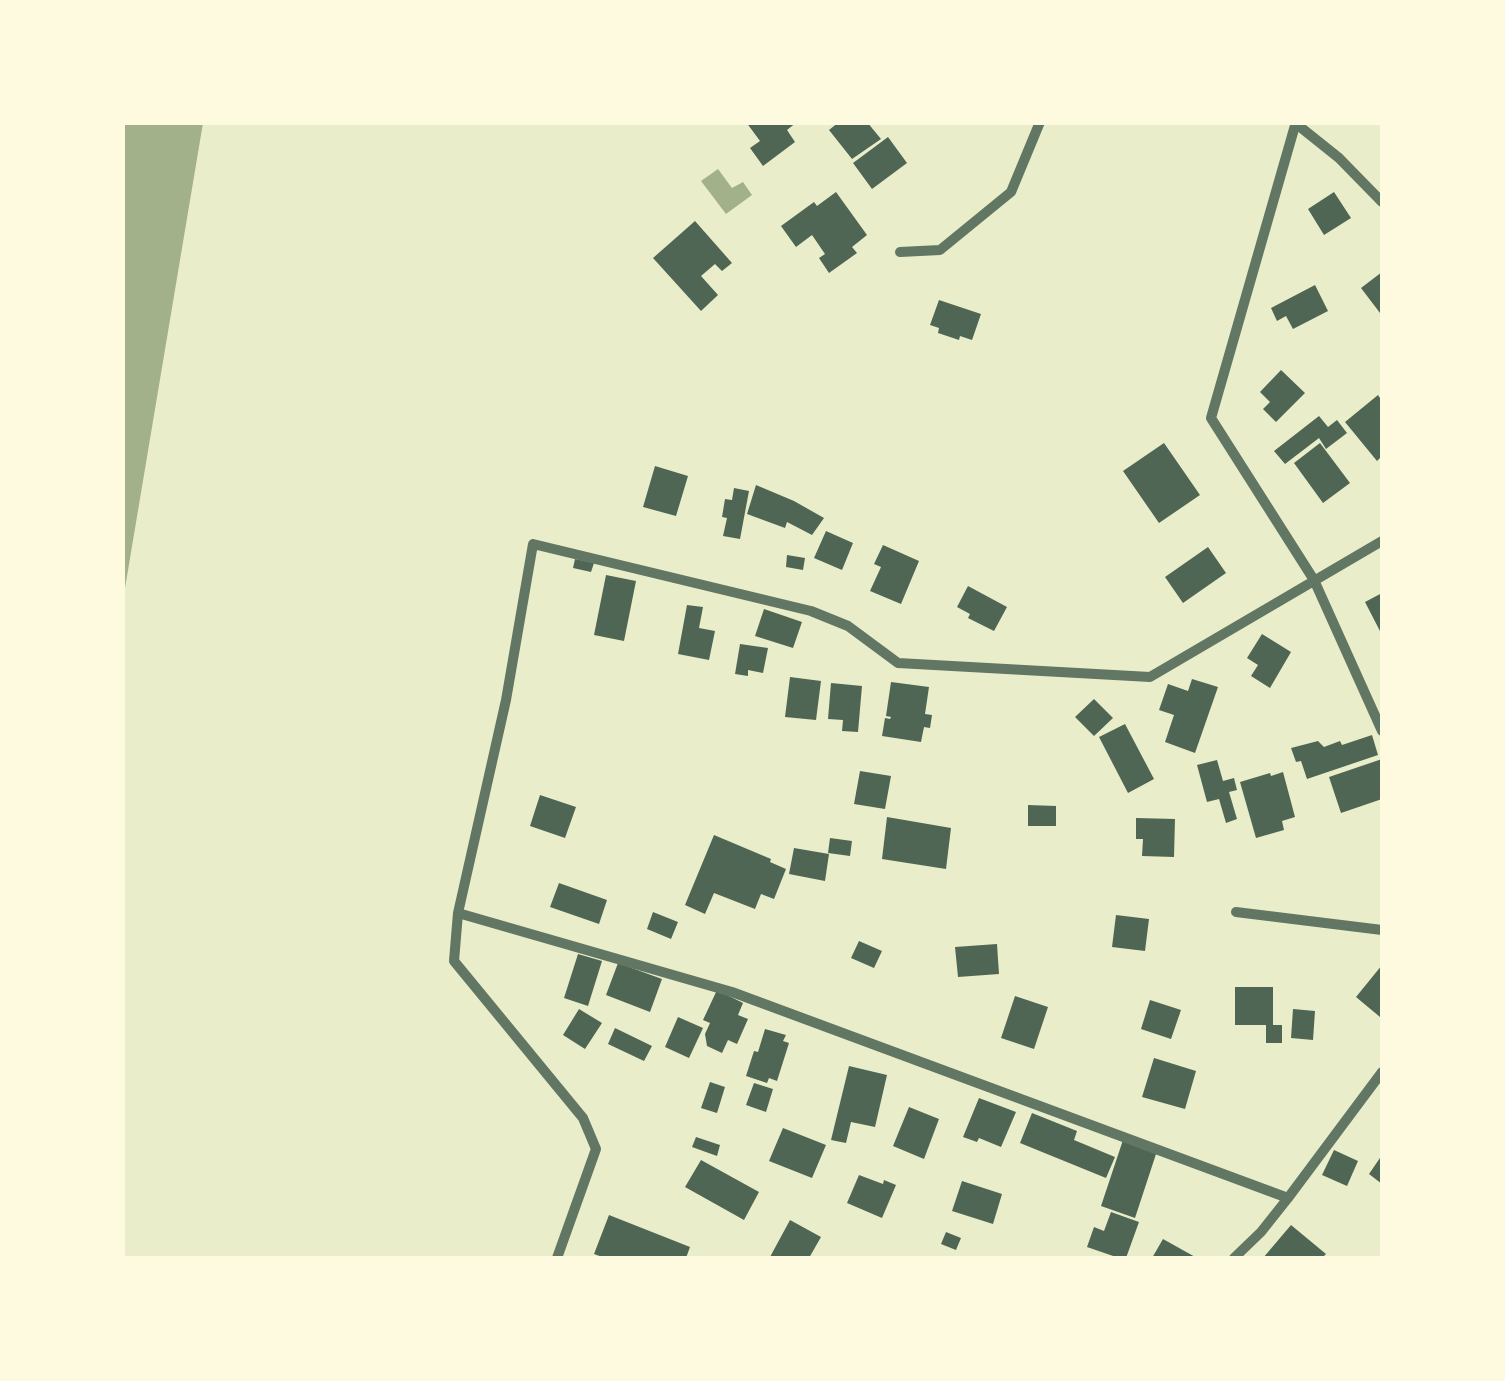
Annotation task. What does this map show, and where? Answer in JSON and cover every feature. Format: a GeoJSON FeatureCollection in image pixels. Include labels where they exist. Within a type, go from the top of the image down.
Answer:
{"type":"FeatureCollection","features":[{"type":"Feature","properties":{"kind":"street"},"geometry":{"type":"LineString","coordinates":[[900,252],[940,250],[1011,192],[1040,122]]}},
{"type":"Feature","properties":{"kind":"street"},"geometry":{"type":"LineString","coordinates":[[1382,202],[1339,158],[1295,123],[1211,418],[1314,580],[1382,731]]}},
{"type":"Feature","properties":{"kind":"street"},"geometry":{"type":"LineString","coordinates":[[556,1258],[596,1149],[583,1118],[454,961],[458,913],[506,700],[533,544],[811,611],[848,626],[898,663],[1150,678],[1382,541]]}},
{"type":"Feature","properties":{"kind":"street"},"geometry":{"type":"LineString","coordinates":[[1236,912],[1382,930]]}},
{"type":"Feature","properties":{"kind":"street"},"geometry":{"type":"LineString","coordinates":[[458,913],[732,992],[1288,1198]]}},
{"type":"Feature","properties":{"kind":"street"},"geometry":{"type":"LineString","coordinates":[[1234,1258],[1288,1198],[1382,1072]]}},
{"type":"Feature","properties":{"kind":"shaded area"},"geometry":{"type":"Polygon","coordinates":[[[122,123],[203,123],[123,600],[122,123]]]}},
{"type":"Feature","properties":{"kind":"shaded area"},"geometry":{"type":"Polygon","coordinates":[[[718,169],[732,188],[743,182],[752,195],[726,214],[701,181],[718,169]]]}},
{"type":"Feature","properties":{"kind":"building"},"geometry":{"type":"Polygon","coordinates":[[[746,122],[797,122],[787,130],[795,142],[763,166],[750,148],[760,141],[746,122]]]}},
{"type":"Feature","properties":{"kind":"building"},"geometry":{"type":"Polygon","coordinates":[[[839,122],[867,122],[881,139],[852,159],[829,130],[839,122]]]}},
{"type":"Feature","properties":{"kind":"building"},"geometry":{"type":"Polygon","coordinates":[[[888,137],[907,163],[872,189],[853,163],[888,137]]]}},
{"type":"Feature","properties":{"kind":"building"},"geometry":{"type":"Polygon","coordinates":[[[836,192],[867,235],[852,247],[857,253],[829,273],[819,258],[825,254],[812,235],[796,247],[781,226],[814,202],[817,206],[836,192]]]}},
{"type":"Feature","properties":{"kind":"building"},"geometry":{"type":"Polygon","coordinates":[[[1334,192],[1351,218],[1324,235],[1308,209],[1334,192]]]}},
{"type":"Feature","properties":{"kind":"building"},"geometry":{"type":"Polygon","coordinates":[[[695,221],[732,263],[722,271],[715,264],[701,276],[718,295],[701,311],[653,258],[695,221]]]}},
{"type":"Feature","properties":{"kind":"building"},"geometry":{"type":"Polygon","coordinates":[[[1382,272],[1382,311],[1380,313],[1361,288],[1382,272]]]}},
{"type":"Feature","properties":{"kind":"building"},"geometry":{"type":"Polygon","coordinates":[[[1315,285],[1328,311],[1293,329],[1286,316],[1277,321],[1271,308],[1315,285]]]}},
{"type":"Feature","properties":{"kind":"building"},"geometry":{"type":"Polygon","coordinates":[[[939,300],[981,314],[972,340],[938,333],[939,328],[930,325],[939,300]]]}},
{"type":"Feature","properties":{"kind":"building"},"geometry":{"type":"Polygon","coordinates":[[[1281,370],[1305,393],[1276,422],[1263,409],[1270,402],[1260,392],[1281,370]]]}},
{"type":"Feature","properties":{"kind":"building"},"geometry":{"type":"Polygon","coordinates":[[[1378,395],[1382,401],[1382,456],[1377,461],[1345,422],[1378,395]]]}},
{"type":"Feature","properties":{"kind":"building"},"geometry":{"type":"Polygon","coordinates":[[[1319,416],[1328,427],[1337,420],[1347,433],[1326,449],[1319,438],[1285,464],[1274,451],[1319,416]]]}},
{"type":"Feature","properties":{"kind":"building"},"geometry":{"type":"Polygon","coordinates":[[[1164,443],[1200,495],[1159,523],[1123,471],[1164,443]]]}},
{"type":"Feature","properties":{"kind":"building"},"geometry":{"type":"Polygon","coordinates":[[[1320,443],[1350,483],[1323,503],[1294,463],[1320,443]]]}},
{"type":"Feature","properties":{"kind":"building"},"geometry":{"type":"Polygon","coordinates":[[[655,466],[688,476],[676,516],[643,507],[655,466]]]}},
{"type":"Feature","properties":{"kind":"building"},"geometry":{"type":"Polygon","coordinates":[[[756,485],[824,518],[812,535],[787,522],[785,528],[747,514],[756,485]]]}},
{"type":"Feature","properties":{"kind":"building"},"geometry":{"type":"Polygon","coordinates":[[[734,488],[749,491],[740,539],[723,536],[727,518],[722,517],[725,499],[732,500],[734,488]]]}},
{"type":"Feature","properties":{"kind":"building"},"geometry":{"type":"Polygon","coordinates":[[[826,531],[853,543],[842,570],[814,558],[826,531]]]}},
{"type":"Feature","properties":{"kind":"building"},"geometry":{"type":"Polygon","coordinates":[[[883,545],[919,561],[901,604],[870,591],[881,567],[874,564],[883,545]]]}},
{"type":"Feature","properties":{"kind":"building"},"geometry":{"type":"Polygon","coordinates":[[[1208,547],[1226,573],[1183,603],[1165,577],[1208,547]]]}},
{"type":"Feature","properties":{"kind":"building"},"geometry":{"type":"Polygon","coordinates":[[[787,555],[805,558],[803,570],[786,567],[787,555]]]}},
{"type":"Feature","properties":{"kind":"building"},"geometry":{"type":"Polygon","coordinates":[[[575,559],[594,563],[591,572],[573,568],[575,559]]]}},
{"type":"Feature","properties":{"kind":"building"},"geometry":{"type":"Polygon","coordinates":[[[606,575],[636,581],[624,641],[594,635],[606,575]]]}},
{"type":"Feature","properties":{"kind":"building"},"geometry":{"type":"Polygon","coordinates":[[[968,586],[1007,607],[994,631],[968,618],[970,614],[957,607],[968,586]]]}},
{"type":"Feature","properties":{"kind":"building"},"geometry":{"type":"Polygon","coordinates":[[[1382,593],[1382,635],[1365,602],[1382,593]]]}},
{"type":"Feature","properties":{"kind":"building"},"geometry":{"type":"Polygon","coordinates":[[[687,605],[703,607],[699,628],[715,631],[709,660],[678,654],[687,605]]]}},
{"type":"Feature","properties":{"kind":"building"},"geometry":{"type":"Polygon","coordinates":[[[764,609],[802,622],[793,648],[755,636],[764,609]]]}},
{"type":"Feature","properties":{"kind":"building"},"geometry":{"type":"Polygon","coordinates":[[[1262,634],[1291,652],[1270,688],[1251,676],[1258,665],[1247,658],[1262,634]]]}},
{"type":"Feature","properties":{"kind":"building"},"geometry":{"type":"Polygon","coordinates":[[[740,644],[768,648],[763,673],[748,670],[748,676],[735,674],[740,644]]]}},
{"type":"Feature","properties":{"kind":"building"},"geometry":{"type":"Polygon","coordinates":[[[790,677],[821,681],[816,720],[785,717],[790,677]]]}},
{"type":"Feature","properties":{"kind":"building"},"geometry":{"type":"Polygon","coordinates":[[[1192,679],[1218,687],[1195,753],[1165,742],[1174,715],[1159,710],[1168,684],[1188,691],[1192,679]]]}},
{"type":"Feature","properties":{"kind":"building"},"geometry":{"type":"Polygon","coordinates":[[[891,682],[929,687],[925,714],[932,715],[930,728],[924,727],[921,742],[882,736],[885,718],[891,717],[886,716],[891,682]]]}},
{"type":"Feature","properties":{"kind":"building"},"geometry":{"type":"Polygon","coordinates":[[[831,683],[862,686],[858,732],[842,731],[843,720],[828,719],[831,683]]]}},
{"type":"Feature","properties":{"kind":"building"},"geometry":{"type":"Polygon","coordinates":[[[1094,699],[1113,718],[1094,736],[1075,717],[1094,699]]]}},
{"type":"Feature","properties":{"kind":"building"},"geometry":{"type":"Polygon","coordinates":[[[1125,724],[1154,779],[1128,793],[1099,737],[1125,724]]]}},
{"type":"Feature","properties":{"kind":"building"},"geometry":{"type":"Polygon","coordinates":[[[1372,735],[1378,755],[1307,779],[1291,748],[1318,741],[1324,747],[1340,741],[1342,745],[1372,735]]]}},
{"type":"Feature","properties":{"kind":"building"},"geometry":{"type":"Polygon","coordinates":[[[1382,759],[1382,799],[1341,813],[1329,777],[1382,759]]]}},
{"type":"Feature","properties":{"kind":"building"},"geometry":{"type":"Polygon","coordinates":[[[1217,760],[1223,781],[1234,778],[1237,790],[1229,792],[1237,819],[1226,823],[1219,799],[1207,802],[1197,765],[1217,760]]]}},
{"type":"Feature","properties":{"kind":"building"},"geometry":{"type":"Polygon","coordinates":[[[860,771],[891,776],[885,809],[854,804],[860,771]]]}},
{"type":"Feature","properties":{"kind":"building"},"geometry":{"type":"Polygon","coordinates":[[[1283,772],[1295,817],[1282,821],[1284,830],[1256,838],[1240,782],[1283,772]]]}},
{"type":"Feature","properties":{"kind":"building"},"geometry":{"type":"Polygon","coordinates":[[[540,795],[576,807],[565,838],[530,826],[540,795]]]}},
{"type":"Feature","properties":{"kind":"building"},"geometry":{"type":"Polygon","coordinates":[[[1028,805],[1056,806],[1056,826],[1028,826],[1028,805]]]}},
{"type":"Feature","properties":{"kind":"building"},"geometry":{"type":"Polygon","coordinates":[[[887,817],[951,828],[946,869],[882,859],[887,817]]]}},
{"type":"Feature","properties":{"kind":"building"},"geometry":{"type":"Polygon","coordinates":[[[1136,818],[1175,819],[1174,857],[1142,856],[1143,839],[1136,839],[1136,818]]]}},
{"type":"Feature","properties":{"kind":"building"},"geometry":{"type":"Polygon","coordinates":[[[714,835],[786,869],[774,899],[761,894],[755,909],[714,893],[705,914],[685,905],[714,835]]]}},
{"type":"Feature","properties":{"kind":"building"},"geometry":{"type":"Polygon","coordinates":[[[830,838],[852,841],[850,856],[828,853],[830,838]]]}},
{"type":"Feature","properties":{"kind":"building"},"geometry":{"type":"Polygon","coordinates":[[[794,848],[829,854],[825,881],[789,874],[794,848]]]}},
{"type":"Feature","properties":{"kind":"building"},"geometry":{"type":"Polygon","coordinates":[[[559,883],[607,900],[599,924],[550,907],[559,883]]]}},
{"type":"Feature","properties":{"kind":"building"},"geometry":{"type":"Polygon","coordinates":[[[653,912],[678,922],[671,939],[647,929],[653,912]]]}},
{"type":"Feature","properties":{"kind":"building"},"geometry":{"type":"Polygon","coordinates":[[[1116,915],[1149,919],[1145,951],[1112,947],[1116,915]]]}},
{"type":"Feature","properties":{"kind":"building"},"geometry":{"type":"Polygon","coordinates":[[[859,941],[882,951],[874,968],[851,958],[859,941]]]}},
{"type":"Feature","properties":{"kind":"building"},"geometry":{"type":"Polygon","coordinates":[[[997,944],[999,974],[958,977],[955,947],[997,944]]]}},
{"type":"Feature","properties":{"kind":"building"},"geometry":{"type":"Polygon","coordinates":[[[578,954],[602,961],[588,1006],[564,998],[578,954]]]}},
{"type":"Feature","properties":{"kind":"building"},"geometry":{"type":"Polygon","coordinates":[[[618,963],[662,979],[650,1012],[606,995],[618,963]]]}},
{"type":"Feature","properties":{"kind":"building"},"geometry":{"type":"Polygon","coordinates":[[[1382,965],[1382,1013],[1380,1017],[1356,997],[1382,965]]]}},
{"type":"Feature","properties":{"kind":"building"},"geometry":{"type":"Polygon","coordinates":[[[1235,987],[1273,987],[1273,1025],[1282,1025],[1282,1043],[1266,1043],[1266,1025],[1235,1025],[1235,987]]]}},
{"type":"Feature","properties":{"kind":"building"},"geometry":{"type":"Polygon","coordinates":[[[717,990],[743,1003],[738,1015],[748,1019],[737,1044],[728,1040],[722,1053],[707,1046],[705,1034],[710,1023],[703,1020],[717,990]]]}},
{"type":"Feature","properties":{"kind":"building"},"geometry":{"type":"Polygon","coordinates":[[[1015,996],[1048,1007],[1034,1049],[1001,1038],[1015,996]]]}},
{"type":"Feature","properties":{"kind":"building"},"geometry":{"type":"Polygon","coordinates":[[[1150,1000],[1181,1010],[1171,1039],[1141,1029],[1150,1000]]]}},
{"type":"Feature","properties":{"kind":"building"},"geometry":{"type":"Polygon","coordinates":[[[579,1009],[602,1023],[585,1049],[563,1035],[579,1009]]]}},
{"type":"Feature","properties":{"kind":"building"},"geometry":{"type":"Polygon","coordinates":[[[1293,1009],[1315,1011],[1313,1040],[1291,1038],[1293,1009]]]}},
{"type":"Feature","properties":{"kind":"building"},"geometry":{"type":"Polygon","coordinates":[[[678,1017],[703,1028],[689,1058],[665,1047],[678,1017]]]}},
{"type":"Feature","properties":{"kind":"building"},"geometry":{"type":"Polygon","coordinates":[[[615,1028],[652,1046],[644,1061],[608,1044],[615,1028]]]}},
{"type":"Feature","properties":{"kind":"building"},"geometry":{"type":"Polygon","coordinates":[[[765,1029],[786,1035],[783,1041],[789,1043],[777,1081],[769,1078],[767,1083],[746,1076],[765,1029]]]}},
{"type":"Feature","properties":{"kind":"building"},"geometry":{"type":"Polygon","coordinates":[[[1154,1058],[1196,1071],[1185,1109],[1142,1097],[1154,1058]]]}},
{"type":"Feature","properties":{"kind":"building"},"geometry":{"type":"Polygon","coordinates":[[[849,1066],[887,1075],[875,1127],[851,1122],[846,1143],[831,1140],[849,1066]]]}},
{"type":"Feature","properties":{"kind":"building"},"geometry":{"type":"Polygon","coordinates":[[[710,1082],[725,1087],[717,1113],[701,1108],[710,1082]]]}},
{"type":"Feature","properties":{"kind":"building"},"geometry":{"type":"Polygon","coordinates":[[[754,1083],[773,1089],[766,1112],[746,1105],[754,1083]]]}},
{"type":"Feature","properties":{"kind":"building"},"geometry":{"type":"Polygon","coordinates":[[[979,1098],[1016,1112],[1001,1147],[979,1138],[977,1142],[963,1137],[979,1098]]]}},
{"type":"Feature","properties":{"kind":"building"},"geometry":{"type":"Polygon","coordinates":[[[909,1107],[939,1119],[924,1159],[893,1146],[909,1107]]]}},
{"type":"Feature","properties":{"kind":"building"},"geometry":{"type":"Polygon","coordinates":[[[1032,1113],[1077,1131],[1074,1140],[1115,1157],[1106,1178],[1020,1143],[1032,1113]]]}},
{"type":"Feature","properties":{"kind":"building"},"geometry":{"type":"Polygon","coordinates":[[[783,1128],[826,1145],[812,1178],[769,1161],[783,1128]]]}},
{"type":"Feature","properties":{"kind":"building"},"geometry":{"type":"Polygon","coordinates":[[[696,1137],[720,1145],[717,1156],[692,1147],[696,1137]]]}},
{"type":"Feature","properties":{"kind":"building"},"geometry":{"type":"Polygon","coordinates":[[[1123,1140],[1157,1151],[1135,1218],[1101,1206],[1123,1140]]]}},
{"type":"Feature","properties":{"kind":"building"},"geometry":{"type":"Polygon","coordinates":[[[1334,1150],[1358,1161],[1347,1186],[1322,1175],[1334,1150]]]}},
{"type":"Feature","properties":{"kind":"building"},"geometry":{"type":"Polygon","coordinates":[[[1382,1155],[1382,1184],[1369,1174],[1382,1155]]]}},
{"type":"Feature","properties":{"kind":"building"},"geometry":{"type":"Polygon","coordinates":[[[701,1160],[759,1192],[744,1220],[685,1187],[701,1160]]]}},
{"type":"Feature","properties":{"kind":"building"},"geometry":{"type":"Polygon","coordinates":[[[859,1175],[896,1185],[882,1218],[847,1203],[859,1175]]]}},
{"type":"Feature","properties":{"kind":"building"},"geometry":{"type":"Polygon","coordinates":[[[962,1181],[1002,1194],[993,1224],[952,1211],[962,1181]]]}},
{"type":"Feature","properties":{"kind":"building"},"geometry":{"type":"Polygon","coordinates":[[[1111,1212],[1139,1222],[1126,1258],[1087,1247],[1094,1227],[1104,1231],[1111,1212]]]}},
{"type":"Feature","properties":{"kind":"building"},"geometry":{"type":"Polygon","coordinates":[[[609,1215],[690,1247],[686,1258],[605,1258],[594,1254],[609,1215]]]}},
{"type":"Feature","properties":{"kind":"building"},"geometry":{"type":"Polygon","coordinates":[[[790,1220],[821,1237],[809,1258],[770,1257],[790,1220]]]}},
{"type":"Feature","properties":{"kind":"building"},"geometry":{"type":"Polygon","coordinates":[[[1291,1225],[1326,1254],[1322,1258],[1263,1258],[1291,1225]]]}},
{"type":"Feature","properties":{"kind":"building"},"geometry":{"type":"Polygon","coordinates":[[[946,1232],[961,1238],[956,1250],[941,1244],[946,1232]]]}},
{"type":"Feature","properties":{"kind":"building"},"geometry":{"type":"Polygon","coordinates":[[[1163,1239],[1197,1258],[1152,1258],[1163,1239]]]}}]}
